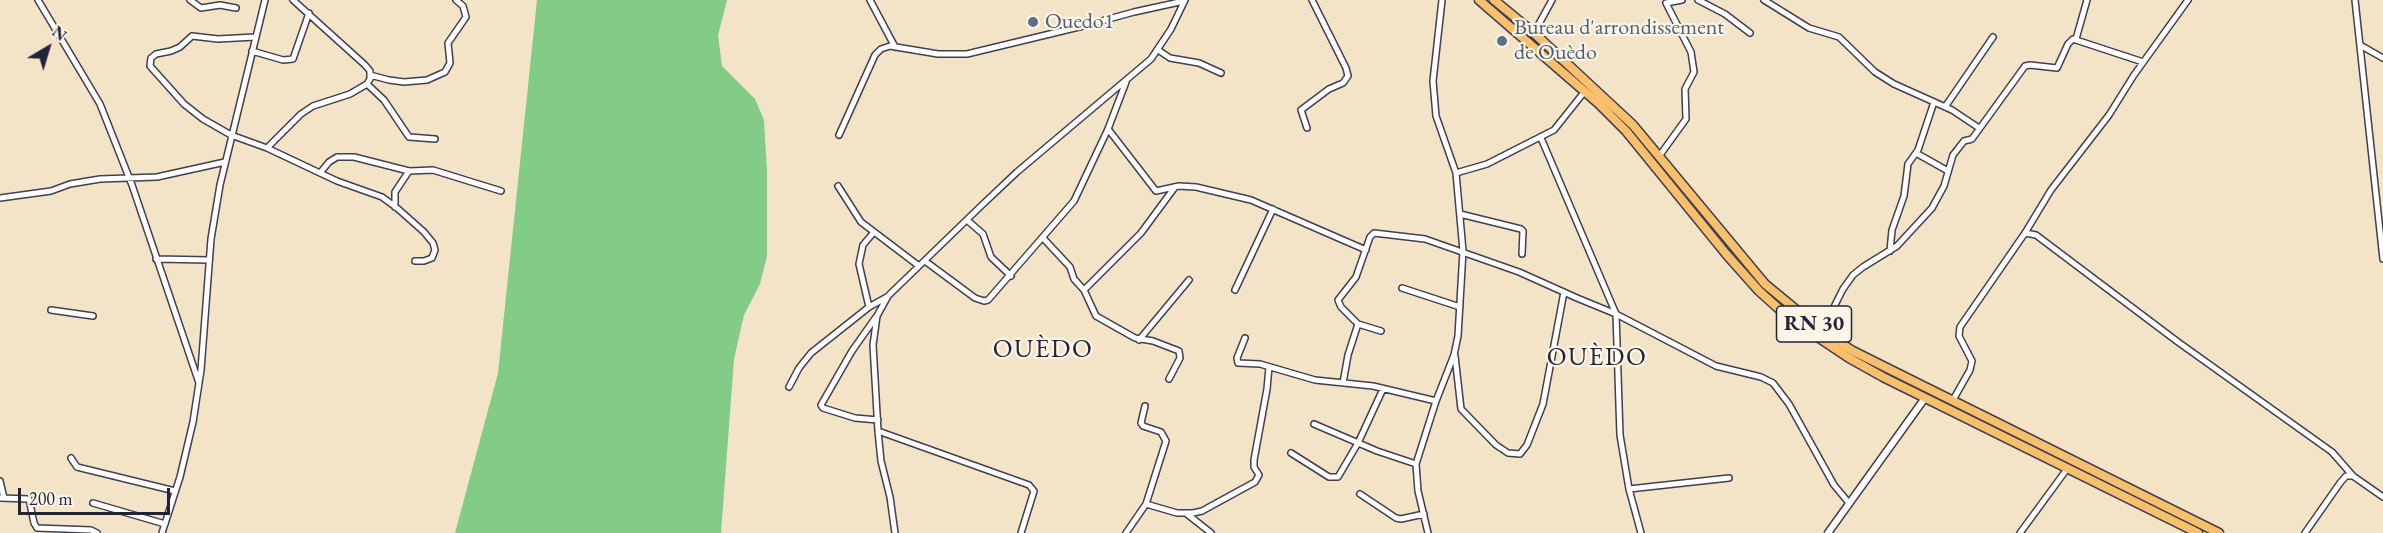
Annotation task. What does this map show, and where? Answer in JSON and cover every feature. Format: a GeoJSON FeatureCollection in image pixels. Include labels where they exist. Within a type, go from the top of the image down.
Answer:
{"type":"FeatureCollection","features":[{"type":"Feature","properties":{"kind":"main road","name":"RN 30"},"geometry":{"type":"LineString","coordinates":[[1479,0],[1585,91],[1626,131],[1727,255],[1776,307],[1849,358],[2198,533]]}},
{"type":"Feature","properties":{"kind":"main road","name":"RN 30"},"geometry":{"type":"LineString","coordinates":[[1494,0],[1604,97],[1660,155],[1765,284],[1822,331],[1853,351],[2219,533]]}},
{"type":"Feature","properties":{"kind":"street"},"geometry":{"type":"LineString","coordinates":[[38,0],[100,104],[132,185],[199,384]]}},
{"type":"Feature","properties":{"kind":"street"},"geometry":{"type":"LineString","coordinates":[[190,0],[201,8],[220,5],[236,8]]}},
{"type":"Feature","properties":{"kind":"street"},"geometry":{"type":"LineString","coordinates":[[162,533],[193,422],[199,384],[209,260],[225,162],[265,0]]}},
{"type":"Feature","properties":{"kind":"street"},"geometry":{"type":"LineString","coordinates":[[267,148],[301,114],[313,106],[350,94],[367,84],[370,75],[365,65],[293,0]]}},
{"type":"Feature","properties":{"kind":"street"},"geometry":{"type":"LineString","coordinates":[[370,75],[404,82],[428,80],[445,72],[450,63],[448,43],[466,17],[463,6],[456,0]]}},
{"type":"Feature","properties":{"kind":"street"},"geometry":{"type":"LineString","coordinates":[[870,0],[895,47]]}},
{"type":"Feature","properties":{"kind":"street"},"geometry":{"type":"LineString","coordinates":[[1307,128],[1301,110],[1329,89],[1343,83],[1348,76],[1312,0]]}},
{"type":"Feature","properties":{"kind":"street"},"geometry":{"type":"LineString","coordinates":[[1428,533],[1418,491],[1416,464],[1436,401],[1454,355],[1460,307],[1463,251],[1456,173],[1436,116],[1433,81],[1442,0]]}},
{"type":"Feature","properties":{"kind":"street"},"geometry":{"type":"LineString","coordinates":[[1534,33],[1551,0]]}},
{"type":"Feature","properties":{"kind":"street"},"geometry":{"type":"LineString","coordinates":[[1660,155],[1686,119],[1685,89],[1694,72],[1691,52],[1666,3],[1682,0]]}},
{"type":"Feature","properties":{"kind":"street"},"geometry":{"type":"LineString","coordinates":[[1698,0],[1725,14],[1750,33]]}},
{"type":"Feature","properties":{"kind":"street"},"geometry":{"type":"LineString","coordinates":[[1764,0],[1809,28],[1839,37],[1875,72],[1945,106],[1979,128]]}},
{"type":"Feature","properties":{"kind":"street"},"geometry":{"type":"LineString","coordinates":[[2076,39],[2087,0]]}},
{"type":"Feature","properties":{"kind":"street"},"geometry":{"type":"LineString","coordinates":[[1953,400],[1972,366],[1970,355],[1959,336],[1960,327],[2025,233],[2051,190],[2109,114],[2188,0]]}},
{"type":"Feature","properties":{"kind":"street"},"geometry":{"type":"LineString","coordinates":[[2355,0],[2383,259]]}},
{"type":"Feature","properties":{"kind":"street"},"geometry":{"type":"LineString","coordinates":[[839,135],[877,51],[890,46],[938,54],[967,54],[1185,1]]}},
{"type":"Feature","properties":{"kind":"street"},"geometry":{"type":"LineString","coordinates":[[789,387],[799,368],[811,353],[869,307],[888,296],[1026,164],[1139,70],[1158,50],[1185,1]]}},
{"type":"Feature","properties":{"kind":"street"},"geometry":{"type":"LineString","coordinates":[[252,51],[283,60],[292,59],[309,13]]}},
{"type":"Feature","properties":{"kind":"street"},"geometry":{"type":"LineString","coordinates":[[255,37],[218,39],[192,36],[180,47],[156,54],[151,58],[150,66],[184,104],[203,119],[231,135],[267,148],[337,182],[382,197],[424,232],[433,243],[435,250],[432,258],[415,261]]}},
{"type":"Feature","properties":{"kind":"street"},"geometry":{"type":"LineString","coordinates":[[1945,106],[1993,37]]}},
{"type":"Feature","properties":{"kind":"street"},"geometry":{"type":"LineString","coordinates":[[1822,331],[1843,289],[1853,275],[1890,251],[1932,208],[1944,186],[1955,153],[1963,142],[1972,139],[2020,71],[2030,64],[2057,68],[2068,44],[2071,40],[2076,39],[2143,62]]}},
{"type":"Feature","properties":{"kind":"street"},"geometry":{"type":"LineString","coordinates":[[2360,45],[2382,56]]}},
{"type":"Feature","properties":{"kind":"street"},"geometry":{"type":"LineString","coordinates":[[1158,50],[1170,58],[1203,64],[1221,73]]}},
{"type":"Feature","properties":{"kind":"street"},"geometry":{"type":"LineString","coordinates":[[925,261],[975,298],[988,300],[1074,201],[1108,129],[1126,80]]}},
{"type":"Feature","properties":{"kind":"street"},"geometry":{"type":"LineString","coordinates":[[367,84],[384,100],[409,137],[435,139]]}},
{"type":"Feature","properties":{"kind":"street"},"geometry":{"type":"LineString","coordinates":[[1456,173],[1487,164],[1554,130],[1585,91]]}},
{"type":"Feature","properties":{"kind":"street"},"geometry":{"type":"LineString","coordinates":[[1890,251],[1892,230],[1904,195],[1907,168],[1916,153],[1934,102]]}},
{"type":"Feature","properties":{"kind":"street"},"geometry":{"type":"LineString","coordinates":[[1108,129],[1156,191],[1175,187],[1209,189],[1273,209],[1366,249]]}},
{"type":"Feature","properties":{"kind":"street"},"geometry":{"type":"LineString","coordinates":[[1541,138],[1616,314],[1620,435],[1629,489],[1641,533]]}},
{"type":"Feature","properties":{"kind":"street"},"geometry":{"type":"LineString","coordinates":[[1916,153],[1948,171]]}},
{"type":"Feature","properties":{"kind":"street"},"geometry":{"type":"LineString","coordinates":[[320,173],[329,162],[343,156],[354,157],[409,171],[433,170],[501,191]]}},
{"type":"Feature","properties":{"kind":"street"},"geometry":{"type":"LineString","coordinates":[[0,198],[51,191],[70,184],[100,178],[157,177],[225,162]]}},
{"type":"Feature","properties":{"kind":"street"},"geometry":{"type":"LineString","coordinates":[[395,207],[395,192],[409,171]]}},
{"type":"Feature","properties":{"kind":"street"},"geometry":{"type":"LineString","coordinates":[[838,186],[861,222],[919,266]]}},
{"type":"Feature","properties":{"kind":"street"},"geometry":{"type":"LineString","coordinates":[[1084,290],[1141,233],[1175,187]]}},
{"type":"Feature","properties":{"kind":"street"},"geometry":{"type":"LineString","coordinates":[[382,197],[395,192]]}},
{"type":"Feature","properties":{"kind":"street"},"geometry":{"type":"LineString","coordinates":[[1235,290],[1273,209]]}},
{"type":"Feature","properties":{"kind":"street"},"geometry":{"type":"LineString","coordinates":[[1460,214],[1521,229],[1523,231],[1522,254]]}},
{"type":"Feature","properties":{"kind":"street"},"geometry":{"type":"LineString","coordinates":[[966,220],[983,234],[991,257],[1011,276]]}},
{"type":"Feature","properties":{"kind":"street"},"geometry":{"type":"LineString","coordinates":[[869,307],[859,264],[863,245],[874,232]]}},
{"type":"Feature","properties":{"kind":"street"},"geometry":{"type":"LineString","coordinates":[[1381,331],[1359,324],[1341,307],[1338,300],[1356,278],[1372,235],[1386,233],[1414,236],[1463,251],[1519,272],[1616,314],[1716,366],[1761,377],[1773,383],[1789,404],[1834,485],[1849,503]]}},
{"type":"Feature","properties":{"kind":"street"},"geometry":{"type":"LineString","coordinates":[[2025,233],[2036,235],[2178,342],[2332,452],[2353,476],[2383,497]]}},
{"type":"Feature","properties":{"kind":"street"},"geometry":{"type":"LineString","coordinates":[[1043,238],[1065,259],[1074,279],[1084,290],[1096,316],[1139,340],[1171,347],[1181,354],[1169,379]]}},
{"type":"Feature","properties":{"kind":"street"},"geometry":{"type":"LineString","coordinates":[[156,259],[209,260]]}},
{"type":"Feature","properties":{"kind":"street"},"geometry":{"type":"LineString","coordinates":[[1139,340],[1190,280]]}},
{"type":"Feature","properties":{"kind":"street"},"geometry":{"type":"LineString","coordinates":[[1402,288],[1460,307]]}},
{"type":"Feature","properties":{"kind":"street"},"geometry":{"type":"LineString","coordinates":[[1454,355],[1461,408],[1496,445],[1508,453],[1520,454],[1527,445],[1543,404],[1564,292]]}},
{"type":"Feature","properties":{"kind":"street"},"geometry":{"type":"LineString","coordinates":[[878,420],[855,418],[829,410],[821,405],[852,351],[888,296]]}},
{"type":"Feature","properties":{"kind":"street"},"geometry":{"type":"LineString","coordinates":[[51,310],[93,316]]}},
{"type":"Feature","properties":{"kind":"street"},"geometry":{"type":"LineString","coordinates":[[877,316],[873,345],[878,431],[881,461],[890,497],[895,533]]}},
{"type":"Feature","properties":{"kind":"street"},"geometry":{"type":"LineString","coordinates":[[1343,383],[1348,355],[1359,324]]}},
{"type":"Feature","properties":{"kind":"street"},"geometry":{"type":"LineString","coordinates":[[1245,338],[1237,362],[1241,364],[1260,364],[1316,380],[1436,401]]}},
{"type":"Feature","properties":{"kind":"street"},"geometry":{"type":"LineString","coordinates":[[1187,514],[1202,511],[1258,479],[1254,460],[1269,367]]}},
{"type":"Feature","properties":{"kind":"street"},"geometry":{"type":"LineString","coordinates":[[1291,453],[1329,477],[1338,477],[1358,443],[1383,390]]}},
{"type":"Feature","properties":{"kind":"street"},"geometry":{"type":"LineString","coordinates":[[1830,532],[1925,398]]}},
{"type":"Feature","properties":{"kind":"street"},"geometry":{"type":"LineString","coordinates":[[1125,533],[1146,504],[1166,441],[1161,432],[1143,426],[1141,423],[1145,406]]}},
{"type":"Feature","properties":{"kind":"street"},"geometry":{"type":"LineString","coordinates":[[1314,424],[1416,464]]}},
{"type":"Feature","properties":{"kind":"street"},"geometry":{"type":"LineString","coordinates":[[878,431],[1029,485],[1034,491],[1021,533]]}},
{"type":"Feature","properties":{"kind":"street"},"geometry":{"type":"LineString","coordinates":[[71,458],[77,467],[175,491]]}},
{"type":"Feature","properties":{"kind":"street"},"geometry":{"type":"LineString","coordinates":[[2020,533],[2067,469]]}},
{"type":"Feature","properties":{"kind":"street"},"geometry":{"type":"LineString","coordinates":[[2305,533],[2340,483],[2346,476],[2353,476]]}},
{"type":"Feature","properties":{"kind":"street"},"geometry":{"type":"LineString","coordinates":[[1629,489],[1729,478]]}},
{"type":"Feature","properties":{"kind":"street"},"geometry":{"type":"LineString","coordinates":[[0,482],[2,498],[28,499],[34,526],[60,531],[91,530],[97,533]]}},
{"type":"Feature","properties":{"kind":"street"},"geometry":{"type":"LineString","coordinates":[[1360,494],[1396,518],[1424,514]]}},
{"type":"Feature","properties":{"kind":"street"},"geometry":{"type":"LineString","coordinates":[[93,503],[165,524]]}},
{"type":"Feature","properties":{"kind":"street"},"geometry":{"type":"LineString","coordinates":[[1146,504],[1187,514],[1211,533]]}},
{"type":"Feature","properties":{"kind":"green space"},"geometry":{"type":"Polygon","coordinates":[[[537,0],[727,0],[718,35],[722,66],[755,99],[764,120],[767,171],[767,256],[760,284],[744,315],[734,359],[721,533],[455,533],[498,373],[537,0]]]}},
{"type":"Feature","properties":{"kind":"place","name":"Ouedo1"},"geometry":{"type":"Point","coordinates":[1033,22]}},
{"type":"Feature","properties":{"kind":"place","name":"Bureau d'arrondissement de Ouèdo"},"geometry":{"type":"Point","coordinates":[1502,41]}},
{"type":"Feature","properties":{"kind":"district","name":"OUÈDO"},"geometry":{"type":"Point","coordinates":[1043,350]}},
{"type":"Feature","properties":{"kind":"district","name":"OUÈDO"},"geometry":{"type":"Point","coordinates":[1597,358]}}]}
